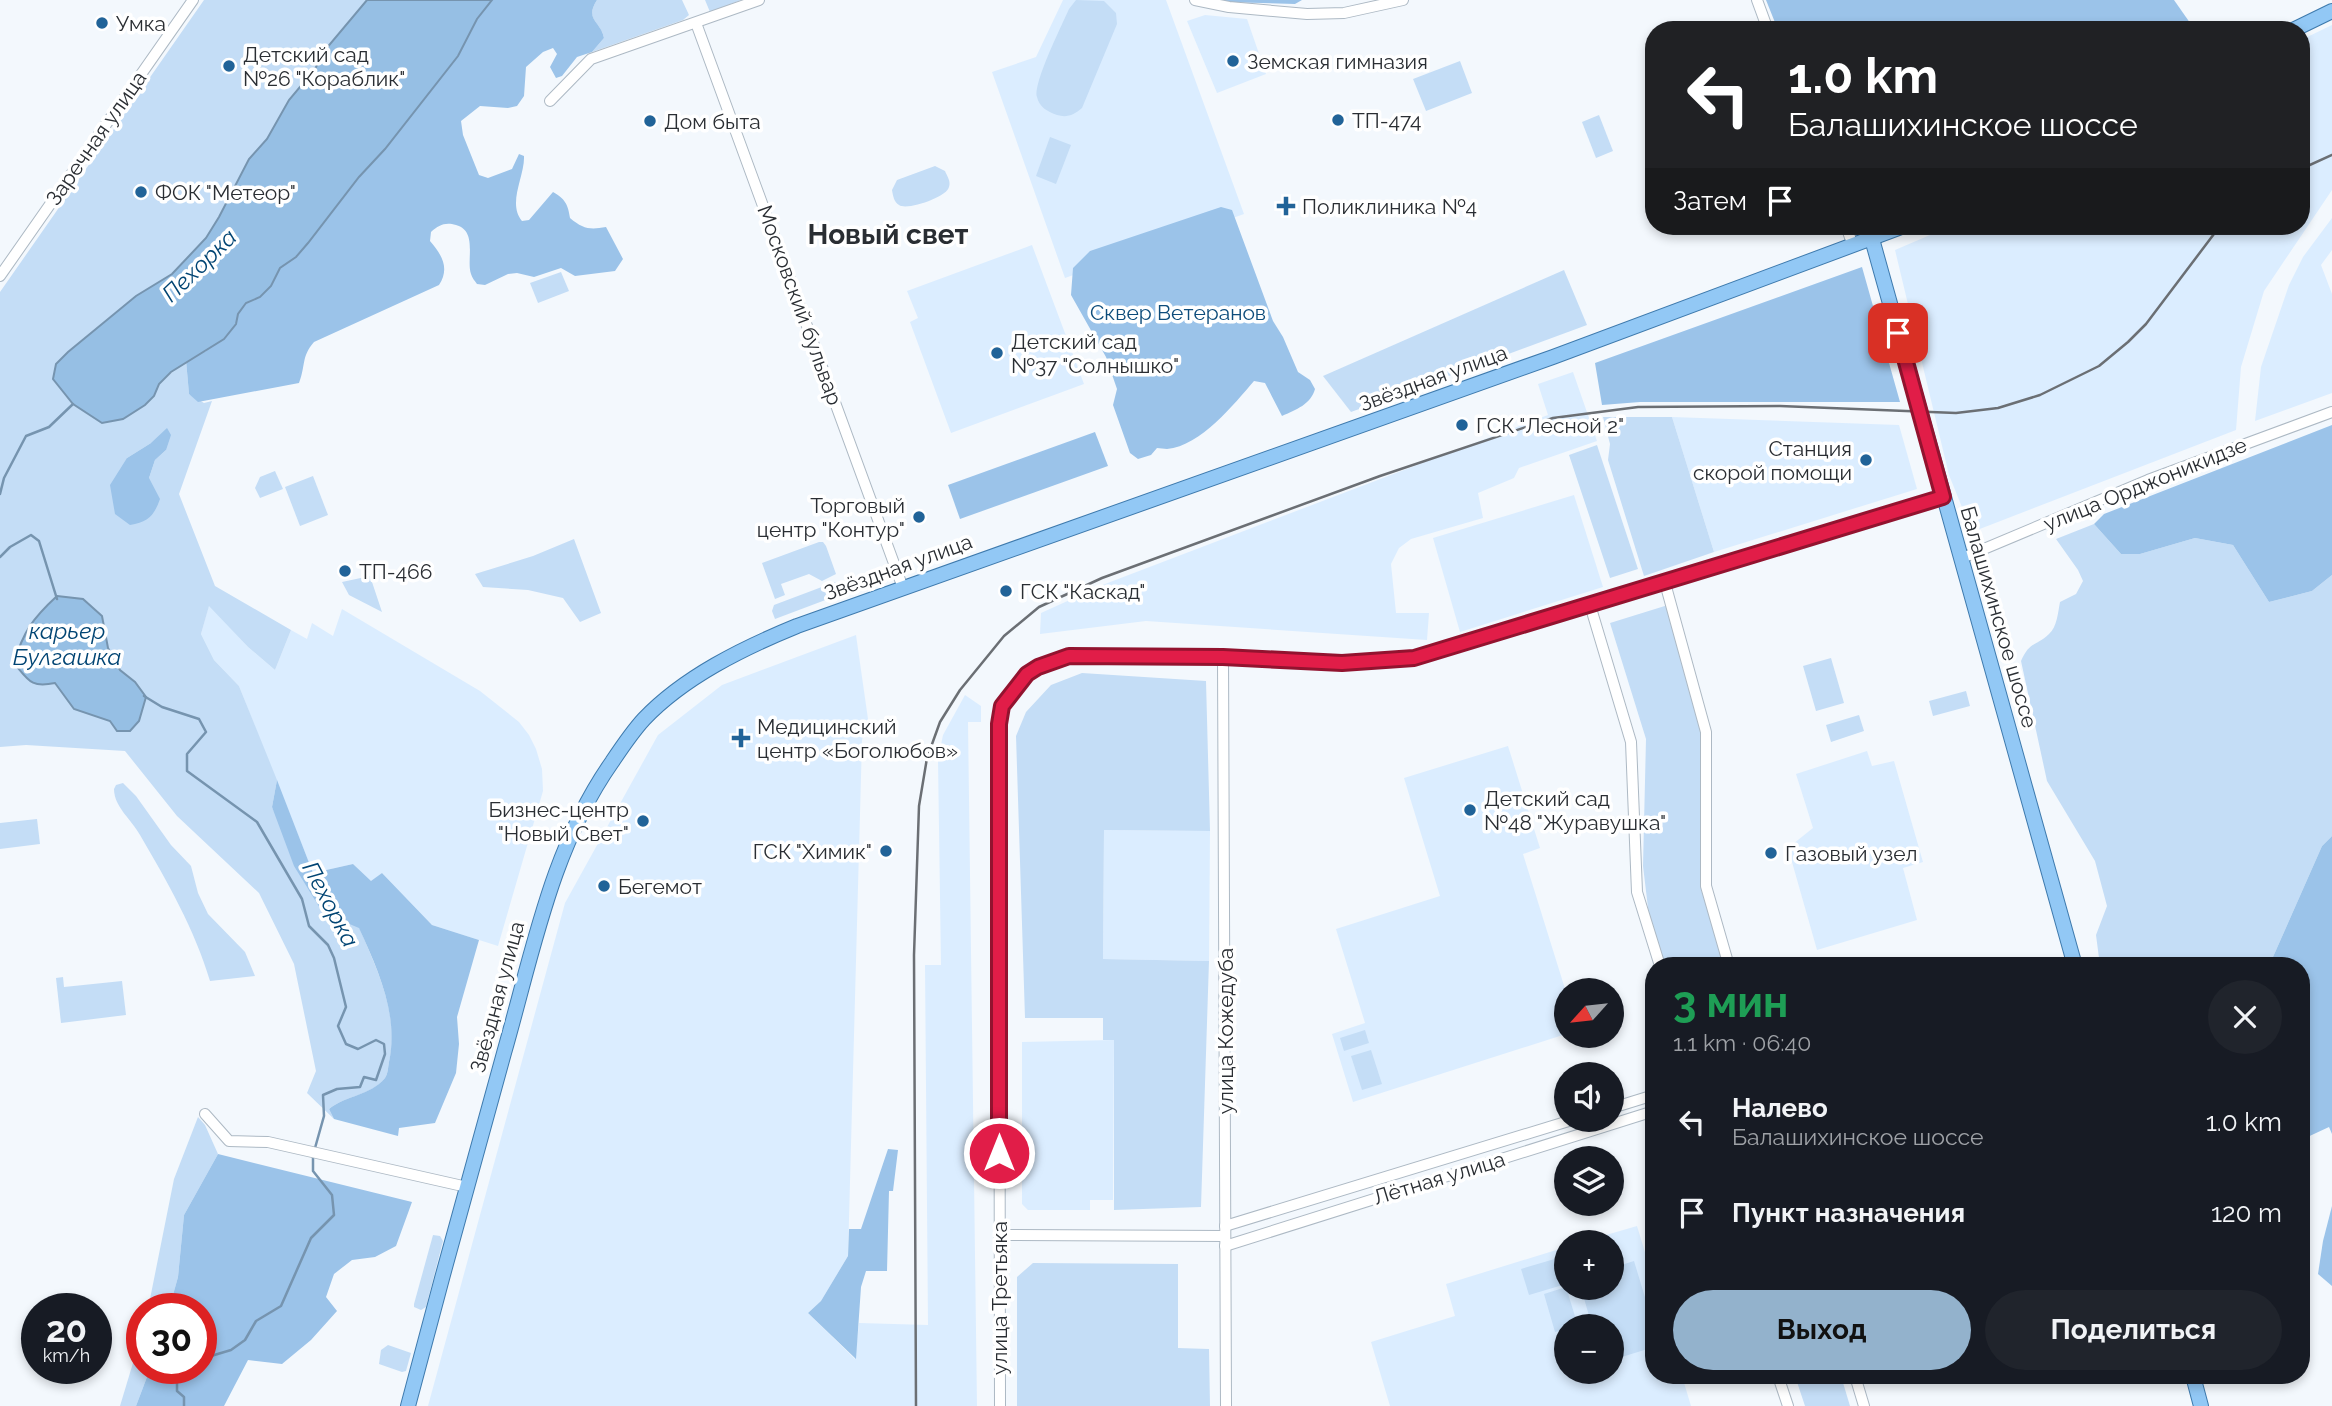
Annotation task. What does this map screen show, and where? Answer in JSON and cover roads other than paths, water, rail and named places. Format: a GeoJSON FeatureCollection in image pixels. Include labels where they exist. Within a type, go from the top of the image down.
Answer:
{"type":"FeatureCollection","features":[{"type":"Feature","properties":{"kind":"main road"},"geometry":{"type":"LineString","coordinates":[[2310,22],[2332,11]]}},
{"type":"Feature","properties":{"kind":"main road","name":"Звёздная улица"},"geometry":{"type":"LineString","coordinates":[[408,1406],[550,886],[567,843],[594,788],[648,715],[677,691],[710,669],[778,634],[1553,357],[1882,235]]}},
{"type":"Feature","properties":{"kind":"main road","name":"Балашихинское шоссе"},"geometry":{"type":"LineString","coordinates":[[1872,239],[2072,957]]}},
{"type":"Feature","properties":{"kind":"main road"},"geometry":{"type":"LineString","coordinates":[[2195,1384],[2201,1406]]}},
{"type":"Feature","properties":{"kind":"street","name":"Заречная улица"},"geometry":{"type":"LineString","coordinates":[[0,276],[193,0]]}},
{"type":"Feature","properties":{"kind":"street"},"geometry":{"type":"LineString","coordinates":[[550,101],[591,59],[759,0]]}},
{"type":"Feature","properties":{"kind":"street"},"geometry":{"type":"LineString","coordinates":[[1195,0],[1229,7],[1307,14],[1344,13],[1403,0]]}},
{"type":"Feature","properties":{"kind":"street"},"geometry":{"type":"LineString","coordinates":[[1757,0],[1765,21]]}},
{"type":"Feature","properties":{"kind":"street","name":"Московский бульвар"},"geometry":{"type":"LineString","coordinates":[[696,23],[903,588]]}},
{"type":"Feature","properties":{"kind":"street"},"geometry":{"type":"LineString","coordinates":[[1849,235],[1853,246]]}},
{"type":"Feature","properties":{"kind":"street","name":"улица Орджоникидзе"},"geometry":{"type":"LineString","coordinates":[[1960,559],[2148,480],[2332,412]]}},
{"type":"Feature","properties":{"kind":"street","name":"улица Третьяка"},"geometry":{"type":"LineString","coordinates":[[1000,1406],[999,724],[1002,706],[1027,674],[1038,667],[1069,656],[1223,657],[1342,663],[1414,658],[1943,497]]}},
{"type":"Feature","properties":{"kind":"street"},"geometry":{"type":"LineString","coordinates":[[1665,583],[1706,732],[1706,886],[1727,957]]}},
{"type":"Feature","properties":{"kind":"street"},"geometry":{"type":"LineString","coordinates":[[1590,605],[1632,742],[1637,892],[1657,957]]}},
{"type":"Feature","properties":{"kind":"street","name":"улица Кожедуба"},"geometry":{"type":"LineString","coordinates":[[1223,657],[1226,1406]]}},
{"type":"Feature","properties":{"kind":"street"},"geometry":{"type":"LineString","coordinates":[[1624,1104],[1645,1098]]}},
{"type":"Feature","properties":{"kind":"street"},"geometry":{"type":"LineString","coordinates":[[205,1114],[229,1141],[268,1142],[467,1186]]}},
{"type":"Feature","properties":{"kind":"street","name":"Лётная улица"},"geometry":{"type":"LineString","coordinates":[[999,1235],[1225,1236],[1645,1114]]}},
{"type":"Feature","properties":{"kind":"street","name":"Лётная улица"},"geometry":{"type":"LineString","coordinates":[[1225,1236],[1554,1126]]}},
{"type":"Feature","properties":{"kind":"street"},"geometry":{"type":"LineString","coordinates":[[1781,1384],[1788,1406]]}},
{"type":"Feature","properties":{"kind":"street"},"geometry":{"type":"LineString","coordinates":[[1857,1384],[1864,1406]]}},
{"type":"Feature","properties":{"kind":"water"},"geometry":{"type":"Polygon","coordinates":[[[367,0],[492,0],[477,19],[458,56],[385,149],[359,177],[296,257],[280,268],[271,286],[260,297],[246,303],[238,314],[236,324],[224,339],[171,372],[145,405],[123,419],[102,423],[73,404],[53,379],[56,364],[136,296],[172,274],[206,238],[249,159],[267,139],[289,100],[315,69],[325,50],[367,0]]]}},
{"type":"Feature","properties":{"kind":"water","name":"карьер Булгашка"},"geometry":{"type":"Polygon","coordinates":[[[57,596],[83,599],[102,616],[108,648],[120,670],[135,682],[146,697],[139,721],[130,731],[117,731],[110,721],[74,709],[55,683],[35,684],[14,663],[30,626],[57,596]]]}},
{"type":"Feature","properties":{"kind":"waterway","name":"Пехорка"},"geometry":{"type":"LineString","coordinates":[[0,494],[4,478],[26,436],[49,427],[73,404]]}},
{"type":"Feature","properties":{"kind":"waterway","name":"Пехорка"},"geometry":{"type":"LineString","coordinates":[[0,557],[10,547],[31,535],[39,541],[57,599]]}},
{"type":"Feature","properties":{"kind":"waterway","name":"Пехорка"},"geometry":{"type":"LineString","coordinates":[[144,696],[162,707],[199,719],[206,732],[187,754],[187,771],[257,822],[302,899],[309,926],[328,945],[334,958],[346,1007],[338,1026],[346,1044],[358,1049],[376,1040],[384,1044],[385,1054],[376,1080],[364,1077],[360,1087],[337,1089],[323,1095],[324,1116],[315,1148]]}},
{"type":"Feature","properties":{"kind":"waterway","name":"Пехорка"},"geometry":{"type":"LineString","coordinates":[[217,1354],[231,1350],[245,1340],[256,1321],[281,1306],[311,1238],[334,1215],[332,1195],[313,1171],[313,1154]]}},
{"type":"Feature","properties":{"kind":"waterway","name":"Пехорка"},"geometry":{"type":"LineString","coordinates":[[177,1384],[177,1391],[184,1397],[184,1406]]}},
{"type":"Feature","properties":{"kind":"railway"},"geometry":{"type":"LineString","coordinates":[[2310,165],[2332,155]]}},
{"type":"Feature","properties":{"kind":"railway"},"geometry":{"type":"LineString","coordinates":[[916,1406],[914,955],[919,806],[927,758],[940,722],[960,690],[1004,636],[1039,607],[1102,578],[1380,476],[1553,418],[1638,407],[1780,406],[1956,413],[1998,408],[2040,395],[2099,366],[2128,342],[2146,324],[2213,235]]}},
{"type":"Feature","properties":{"kind":"place","name":"Умка"},"geometry":{"type":"Point","coordinates":[102,23]}},
{"type":"Feature","properties":{"kind":"place","name":"Земская гимназия"},"geometry":{"type":"Point","coordinates":[1233,61]}},
{"type":"Feature","properties":{"kind":"place","name":"Детский сад №26 \"Кораблик\""},"geometry":{"type":"Point","coordinates":[229,66]}},
{"type":"Feature","properties":{"kind":"place","name":"ТП-474"},"geometry":{"type":"Point","coordinates":[1338,120]}},
{"type":"Feature","properties":{"kind":"place","name":"Дом быта"},"geometry":{"type":"Point","coordinates":[650,121]}},
{"type":"Feature","properties":{"kind":"place","name":"ФОК \"Метеор\""},"geometry":{"type":"Point","coordinates":[141,192]}},
{"type":"Feature","properties":{"kind":"place","name":"Поликлиника №4"},"geometry":{"type":"Point","coordinates":[1286,206]}},
{"type":"Feature","properties":{"kind":"place","name":"Детский сад №37 \"Солнышко\""},"geometry":{"type":"Point","coordinates":[997,353]}},
{"type":"Feature","properties":{"kind":"place","name":"ГСК \"Лесной 2\""},"geometry":{"type":"Point","coordinates":[1462,425]}},
{"type":"Feature","properties":{"kind":"place","name":"Станция скорой помощи"},"geometry":{"type":"Point","coordinates":[1866,460]}},
{"type":"Feature","properties":{"kind":"place","name":"Торговый центр \"Контур\""},"geometry":{"type":"Point","coordinates":[919,517]}},
{"type":"Feature","properties":{"kind":"place","name":"ТП-466"},"geometry":{"type":"Point","coordinates":[345,571]}},
{"type":"Feature","properties":{"kind":"place","name":"ГСК \"Каскад\""},"geometry":{"type":"Point","coordinates":[1006,591]}},
{"type":"Feature","properties":{"kind":"place","name":"Медицинский центр «Боголюбов»"},"geometry":{"type":"Point","coordinates":[741,738]}},
{"type":"Feature","properties":{"kind":"place","name":"Детский сад №48 \"Журавушка\""},"geometry":{"type":"Point","coordinates":[1470,810]}},
{"type":"Feature","properties":{"kind":"place","name":"Бизнес-центр \"Новый Свет\""},"geometry":{"type":"Point","coordinates":[643,821]}},
{"type":"Feature","properties":{"kind":"place","name":"ГСК \"Химик\""},"geometry":{"type":"Point","coordinates":[886,851]}},
{"type":"Feature","properties":{"kind":"place","name":"Газовый узел"},"geometry":{"type":"Point","coordinates":[1771,853]}},
{"type":"Feature","properties":{"kind":"place","name":"Бегемот"},"geometry":{"type":"Point","coordinates":[604,886]}},
{"type":"Feature","properties":{"kind":"district","name":"Новый свет"},"geometry":{"type":"Point","coordinates":[888,234]}},
{"type":"Feature","properties":{"kind":"park label","name":"Сквер Ветеранов"},"geometry":{"type":"Point","coordinates":[1178,312]}}]}
